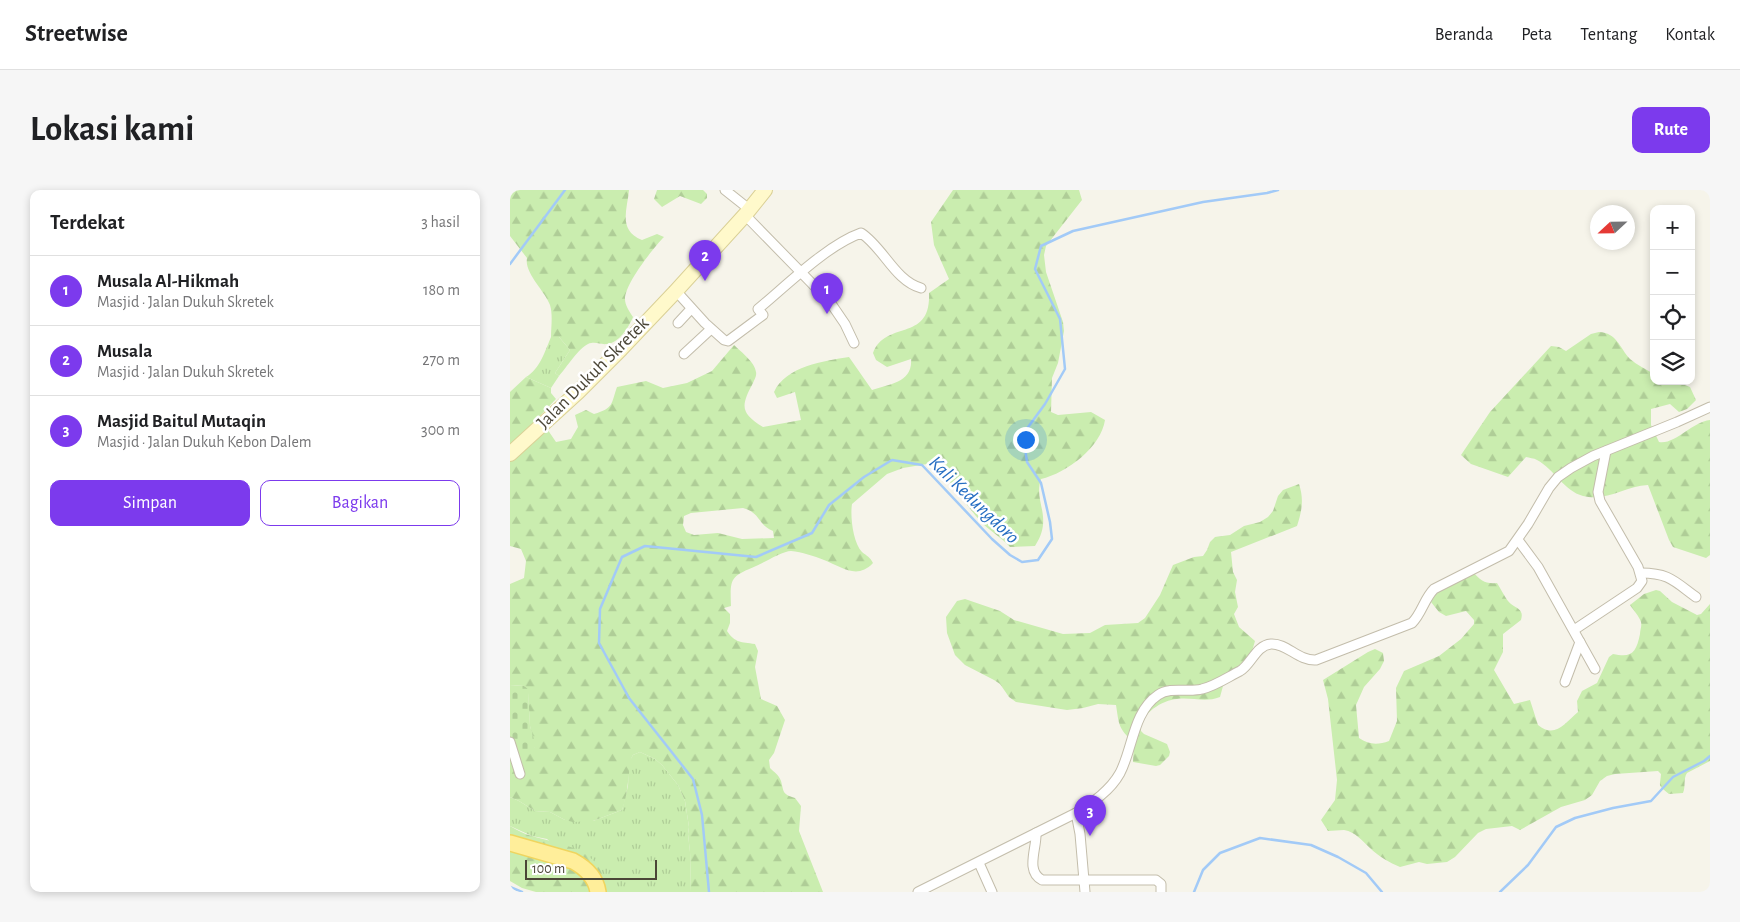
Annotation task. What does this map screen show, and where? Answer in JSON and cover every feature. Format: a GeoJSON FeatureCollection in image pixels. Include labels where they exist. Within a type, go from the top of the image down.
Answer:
{"type":"FeatureCollection","features":[{"type":"Feature","properties":{"kind":"main road"},"geometry":{"type":"LineString","coordinates":[[510,843],[573,861],[580,865],[594,880],[598,892]]}},
{"type":"Feature","properties":{"kind":"street"},"geometry":{"type":"LineString","coordinates":[[725,190],[830,302],[845,324],[854,343]]}},
{"type":"Feature","properties":{"kind":"street","name":"Jalan Dukuh Skretek"},"geometry":{"type":"LineString","coordinates":[[510,454],[578,392],[676,291],[765,190]]}},
{"type":"Feature","properties":{"kind":"street"},"geometry":{"type":"LineString","coordinates":[[676,291],[711,329],[728,341],[763,315],[758,309],[801,273],[849,238],[861,233],[874,244],[912,285],[921,288]]}},
{"type":"Feature","properties":{"kind":"street","name":"Jalan Dukuh Skretek"},"geometry":{"type":"LineString","coordinates":[[678,323],[691,309]]}},
{"type":"Feature","properties":{"kind":"street"},"geometry":{"type":"LineString","coordinates":[[684,354],[711,329]]}},
{"type":"Feature","properties":{"kind":"street"},"geometry":{"type":"LineString","coordinates":[[918,892],[1076,813],[1106,792],[1117,778],[1124,763],[1139,720],[1157,696],[1172,690],[1196,690],[1214,685],[1245,668],[1259,650],[1266,645],[1276,645],[1304,659],[1316,660],[1404,627],[1417,618],[1434,589],[1505,553],[1518,540],[1549,488],[1558,477],[1578,463],[1710,407]]}},
{"type":"Feature","properties":{"kind":"street"},"geometry":{"type":"LineString","coordinates":[[1574,630],[1637,588],[1642,581],[1641,573],[1600,501],[1598,492],[1606,451]]}},
{"type":"Feature","properties":{"kind":"street"},"geometry":{"type":"LineString","coordinates":[[1518,540],[1538,567],[1595,669]]}},
{"type":"Feature","properties":{"kind":"street"},"geometry":{"type":"LineString","coordinates":[[1641,573],[1660,574],[1696,597]]}},
{"type":"Feature","properties":{"kind":"street"},"geometry":{"type":"LineString","coordinates":[[1565,682],[1580,642]]}},
{"type":"Feature","properties":{"kind":"street"},"geometry":{"type":"LineString","coordinates":[[510,742],[520,774]]}},
{"type":"Feature","properties":{"kind":"street"},"geometry":{"type":"LineString","coordinates":[[1076,813],[1080,834],[1085,892]]}},
{"type":"Feature","properties":{"kind":"street"},"geometry":{"type":"LineString","coordinates":[[1036,833],[1033,870],[1037,878],[1050,881],[1156,880],[1161,884],[1162,892]]}},
{"type":"Feature","properties":{"kind":"street"},"geometry":{"type":"LineString","coordinates":[[979,863],[992,892]]}},
{"type":"Feature","properties":{"kind":"green space"},"geometry":{"type":"Polygon","coordinates":[[[510,190],[629,190],[626,219],[630,231],[634,236],[642,240],[657,234],[664,237],[640,266],[626,292],[626,304],[633,317],[626,330],[616,341],[611,343],[593,343],[584,346],[559,376],[555,373],[570,350],[559,337],[551,337],[552,317],[550,305],[529,270],[527,258],[510,236],[510,190]]]}},
{"type":"Feature","properties":{"kind":"green space"},"geometry":{"type":"Polygon","coordinates":[[[657,190],[703,190],[707,194],[707,198],[701,204],[680,196],[662,207],[654,199],[657,190]]]}},
{"type":"Feature","properties":{"kind":"green space"},"geometry":{"type":"Polygon","coordinates":[[[953,190],[1079,190],[1082,200],[1046,246],[1044,255],[1046,272],[1063,322],[1064,331],[1058,363],[1052,378],[1051,412],[1058,415],[1091,412],[1105,420],[1097,440],[1090,449],[1072,465],[1041,479],[1039,495],[1043,527],[1035,546],[1010,547],[983,524],[933,463],[903,468],[887,474],[852,504],[851,515],[856,542],[862,552],[873,563],[867,568],[861,571],[849,571],[812,556],[788,551],[741,573],[733,580],[731,606],[724,608],[730,614],[730,623],[727,631],[736,640],[755,644],[758,651],[755,667],[761,699],[777,706],[785,720],[774,753],[769,760],[770,768],[778,775],[784,792],[795,798],[801,806],[799,831],[823,892],[691,892],[689,827],[685,801],[678,785],[662,765],[655,759],[640,752],[633,755],[630,762],[622,810],[593,821],[573,822],[565,820],[550,812],[535,811],[510,797],[510,756],[535,747],[530,726],[528,693],[524,686],[510,685],[510,584],[524,578],[526,561],[521,549],[510,546],[510,392],[526,377],[551,388],[551,393],[556,399],[539,417],[556,442],[571,439],[578,427],[575,415],[586,410],[594,414],[605,410],[611,405],[617,387],[646,381],[663,388],[687,383],[712,371],[734,345],[747,357],[755,368],[756,376],[746,398],[745,409],[750,418],[763,427],[801,420],[795,392],[777,398],[774,392],[787,376],[807,366],[849,357],[872,390],[893,384],[908,373],[911,367],[911,359],[887,367],[876,360],[873,353],[879,343],[888,336],[916,325],[923,319],[928,309],[929,293],[949,279],[934,245],[931,222],[953,190]],[[743,508],[691,513],[684,516],[683,525],[686,532],[694,535],[718,533],[742,539],[774,538],[773,531],[749,510],[743,508]]]}},
{"type":"Feature","properties":{"kind":"green space"},"geometry":{"type":"Polygon","coordinates":[[[1605,333],[1614,338],[1630,359],[1650,372],[1650,385],[1685,385],[1690,387],[1696,400],[1687,409],[1679,412],[1670,404],[1651,409],[1651,425],[1659,442],[1671,440],[1710,420],[1710,555],[1706,558],[1673,547],[1648,485],[1600,497],[1583,496],[1570,490],[1549,469],[1534,459],[1526,457],[1508,477],[1471,464],[1461,455],[1490,412],[1551,346],[1559,347],[1566,351],[1591,334],[1605,333]]]}},
{"type":"Feature","properties":{"kind":"green space"},"geometry":{"type":"Polygon","coordinates":[[[551,337],[559,337],[570,350],[555,373],[559,376],[551,388],[526,377],[538,365],[551,337]]]}},
{"type":"Feature","properties":{"kind":"green space"},"geometry":{"type":"Polygon","coordinates":[[[1299,484],[1302,505],[1297,526],[1231,552],[1233,572],[1237,580],[1235,592],[1238,607],[1234,614],[1239,627],[1255,641],[1250,658],[1226,675],[1220,697],[1209,700],[1171,700],[1153,709],[1144,719],[1141,731],[1167,744],[1170,752],[1169,756],[1160,765],[1133,762],[1134,742],[1120,726],[1116,705],[1098,704],[1067,710],[1016,702],[1009,697],[1000,684],[965,665],[955,655],[947,633],[946,617],[957,601],[965,599],[1000,611],[1014,620],[1063,634],[1090,633],[1105,625],[1138,623],[1145,618],[1160,595],[1173,565],[1194,557],[1203,556],[1210,542],[1215,537],[1230,535],[1244,526],[1260,522],[1268,517],[1283,490],[1299,484]]]}},
{"type":"Feature","properties":{"kind":"green space"},"geometry":{"type":"Polygon","coordinates":[[[1473,572],[1484,581],[1497,583],[1509,602],[1521,612],[1521,620],[1503,634],[1503,652],[1494,670],[1514,704],[1530,700],[1538,725],[1550,730],[1560,728],[1578,712],[1577,701],[1582,691],[1597,683],[1609,657],[1613,654],[1629,654],[1635,650],[1641,624],[1630,605],[1644,594],[1656,590],[1660,591],[1672,602],[1697,615],[1701,614],[1710,604],[1710,761],[1687,773],[1683,793],[1669,794],[1663,789],[1660,786],[1661,774],[1658,771],[1607,776],[1600,781],[1592,795],[1585,800],[1561,807],[1520,830],[1512,826],[1486,829],[1478,833],[1455,857],[1447,862],[1427,864],[1419,862],[1400,867],[1380,856],[1352,833],[1344,830],[1328,831],[1321,820],[1335,800],[1337,780],[1328,699],[1323,680],[1368,652],[1375,649],[1383,653],[1384,661],[1380,669],[1364,687],[1356,705],[1359,738],[1374,744],[1389,741],[1397,721],[1396,688],[1404,671],[1439,656],[1461,639],[1474,624],[1474,620],[1466,611],[1446,616],[1439,612],[1431,602],[1437,592],[1473,572]]]}},
{"type":"Feature","properties":{"kind":"green space"},"geometry":{"type":"Polygon","coordinates":[[[510,685],[524,686],[528,689],[530,726],[535,743],[535,747],[530,754],[515,758],[510,756],[510,685]]]}},
{"type":"Feature","properties":{"kind":"green space"},"geometry":{"type":"Polygon","coordinates":[[[640,752],[655,759],[662,765],[678,785],[685,801],[689,827],[691,892],[607,892],[547,839],[532,836],[510,826],[510,797],[535,811],[550,812],[565,820],[593,821],[622,810],[628,786],[629,762],[633,755],[640,752]]]}},
{"type":"Feature","properties":{"kind":"green space"},"geometry":{"type":"Polygon","coordinates":[[[510,826],[529,835],[582,852],[597,865],[602,874],[604,890],[592,892],[536,892],[522,888],[510,881],[510,826]]]}},
{"type":"Feature","properties":{"kind":"waterway"},"geometry":{"type":"LineString","coordinates":[[510,264],[565,190]]}},
{"type":"Feature","properties":{"kind":"waterway","name":"Kali Kedungdoro"},"geometry":{"type":"LineString","coordinates":[[709,892],[702,815],[693,779],[629,698],[599,643],[600,609],[622,557],[645,546],[756,557],[812,533],[829,505],[864,477],[892,460],[922,465],[992,539],[1010,555],[1022,562],[1038,560],[1052,539],[1050,522],[1041,483],[1027,462],[1023,434],[1045,404],[1065,369],[1060,319],[1035,269],[1041,246],[1073,231],[1203,202],[1278,190]]}},
{"type":"Feature","properties":{"kind":"waterway"},"geometry":{"type":"LineString","coordinates":[[1500,892],[1528,865],[1556,827],[1575,818],[1651,801],[1673,777],[1710,756]]}},
{"type":"Feature","properties":{"kind":"waterway"},"geometry":{"type":"LineString","coordinates":[[1194,892],[1203,870],[1220,853],[1260,838],[1311,845],[1338,857],[1366,873],[1382,892]]}},
{"type":"Feature","properties":{"kind":"waterway","name":"Kali Kedungdoro"},"geometry":{"type":"LineString","coordinates":[[510,887],[522,892]]}},
{"type":"Feature","properties":{"kind":"place","name":"Musala"},"geometry":{"type":"Point","coordinates":[705,281]}},
{"type":"Feature","properties":{"kind":"place","name":"Musala Al-Hikmah"},"geometry":{"type":"Point","coordinates":[827,314]}},
{"type":"Feature","properties":{"kind":"place","name":"Masjid Baitul Mutaqin"},"geometry":{"type":"Point","coordinates":[1090,836]}}]}
